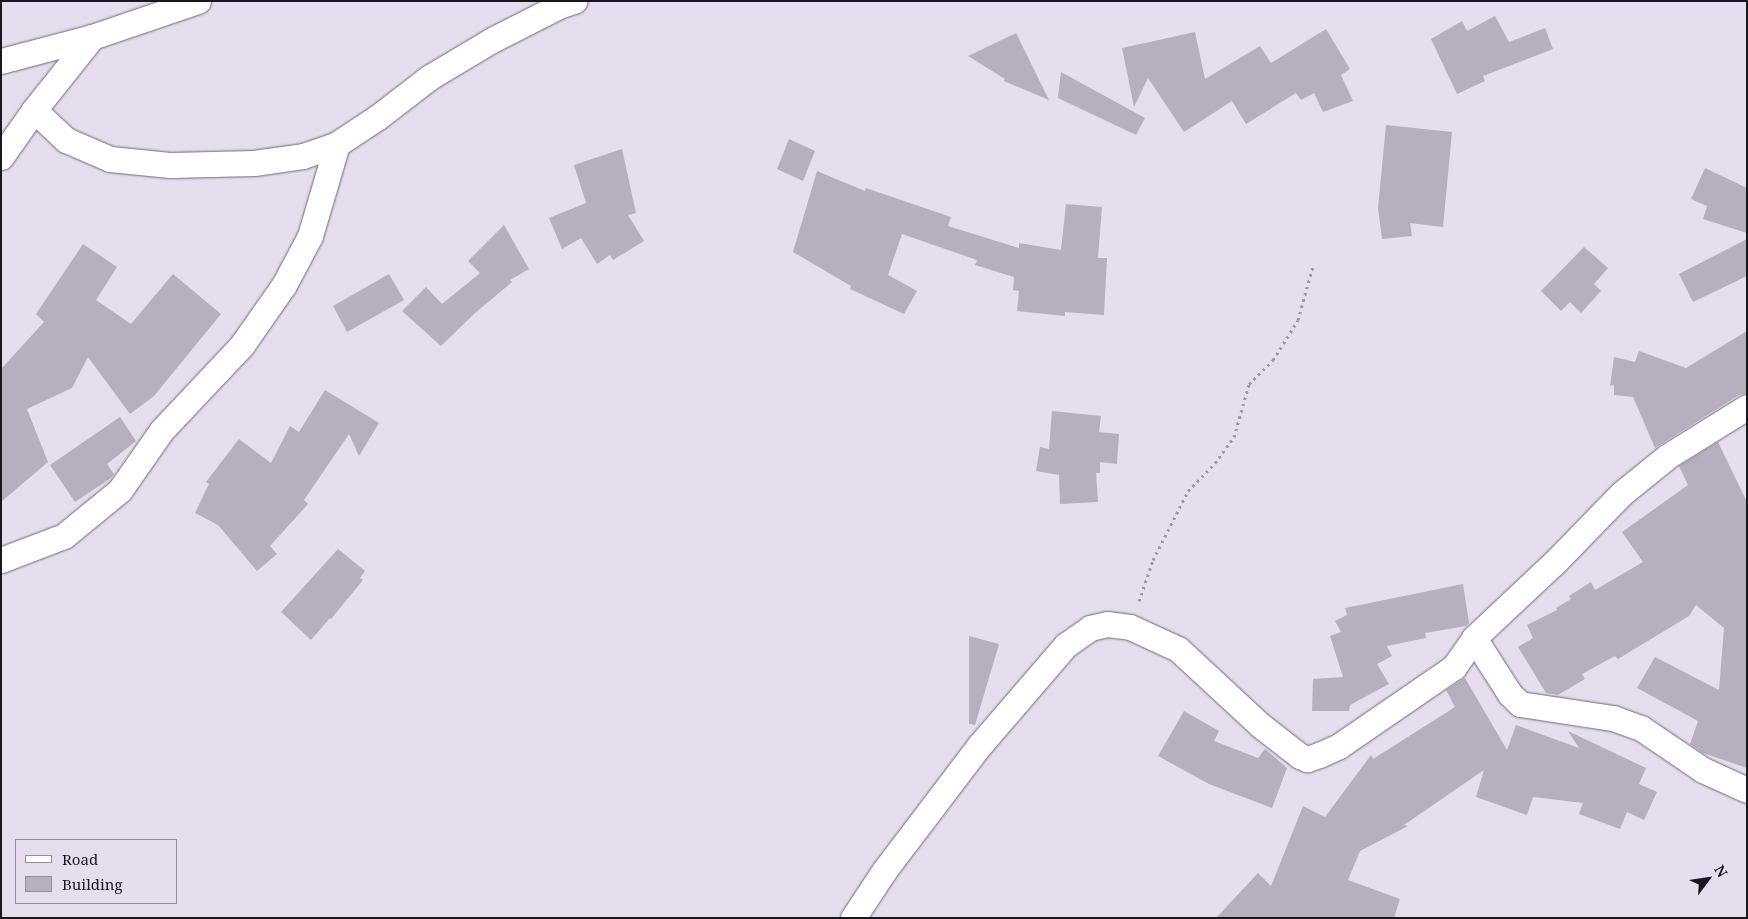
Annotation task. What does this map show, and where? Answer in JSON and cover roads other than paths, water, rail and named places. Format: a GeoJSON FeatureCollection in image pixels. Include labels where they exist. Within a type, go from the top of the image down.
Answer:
{"type":"FeatureCollection","features":[{"type":"Feature","properties":{"kind":"street"},"geometry":{"type":"LineString","coordinates":[[1,61],[92,37],[198,1]]}},
{"type":"Feature","properties":{"kind":"street"},"geometry":{"type":"LineString","coordinates":[[34,110],[66,140],[86,150],[118,160],[170,165],[254,163],[303,156],[338,144],[378,118],[430,77],[492,40],[561,5],[574,1]]}},
{"type":"Feature","properties":{"kind":"street"},"geometry":{"type":"LineString","coordinates":[[1,157],[34,110],[92,37]]}},
{"type":"Feature","properties":{"kind":"street"},"geometry":{"type":"LineString","coordinates":[[1,560],[64,536],[120,490],[162,430],[242,345],[284,285],[310,236],[338,144]]}},
{"type":"Feature","properties":{"kind":"street"},"geometry":{"type":"LineString","coordinates":[[853,918],[884,871],[979,746],[1066,645],[1090,628],[1107,624],[1130,628],[1178,650],[1260,725],[1300,756],[1307,759],[1339,746],[1425,689],[1454,667],[1474,638],[1554,563],[1620,494],[1668,456],[1747,407]]}},
{"type":"Feature","properties":{"kind":"street"},"geometry":{"type":"LineString","coordinates":[[1474,638],[1510,694],[1520,704],[1613,718],[1641,728],[1704,770],[1747,790]]}}]}
